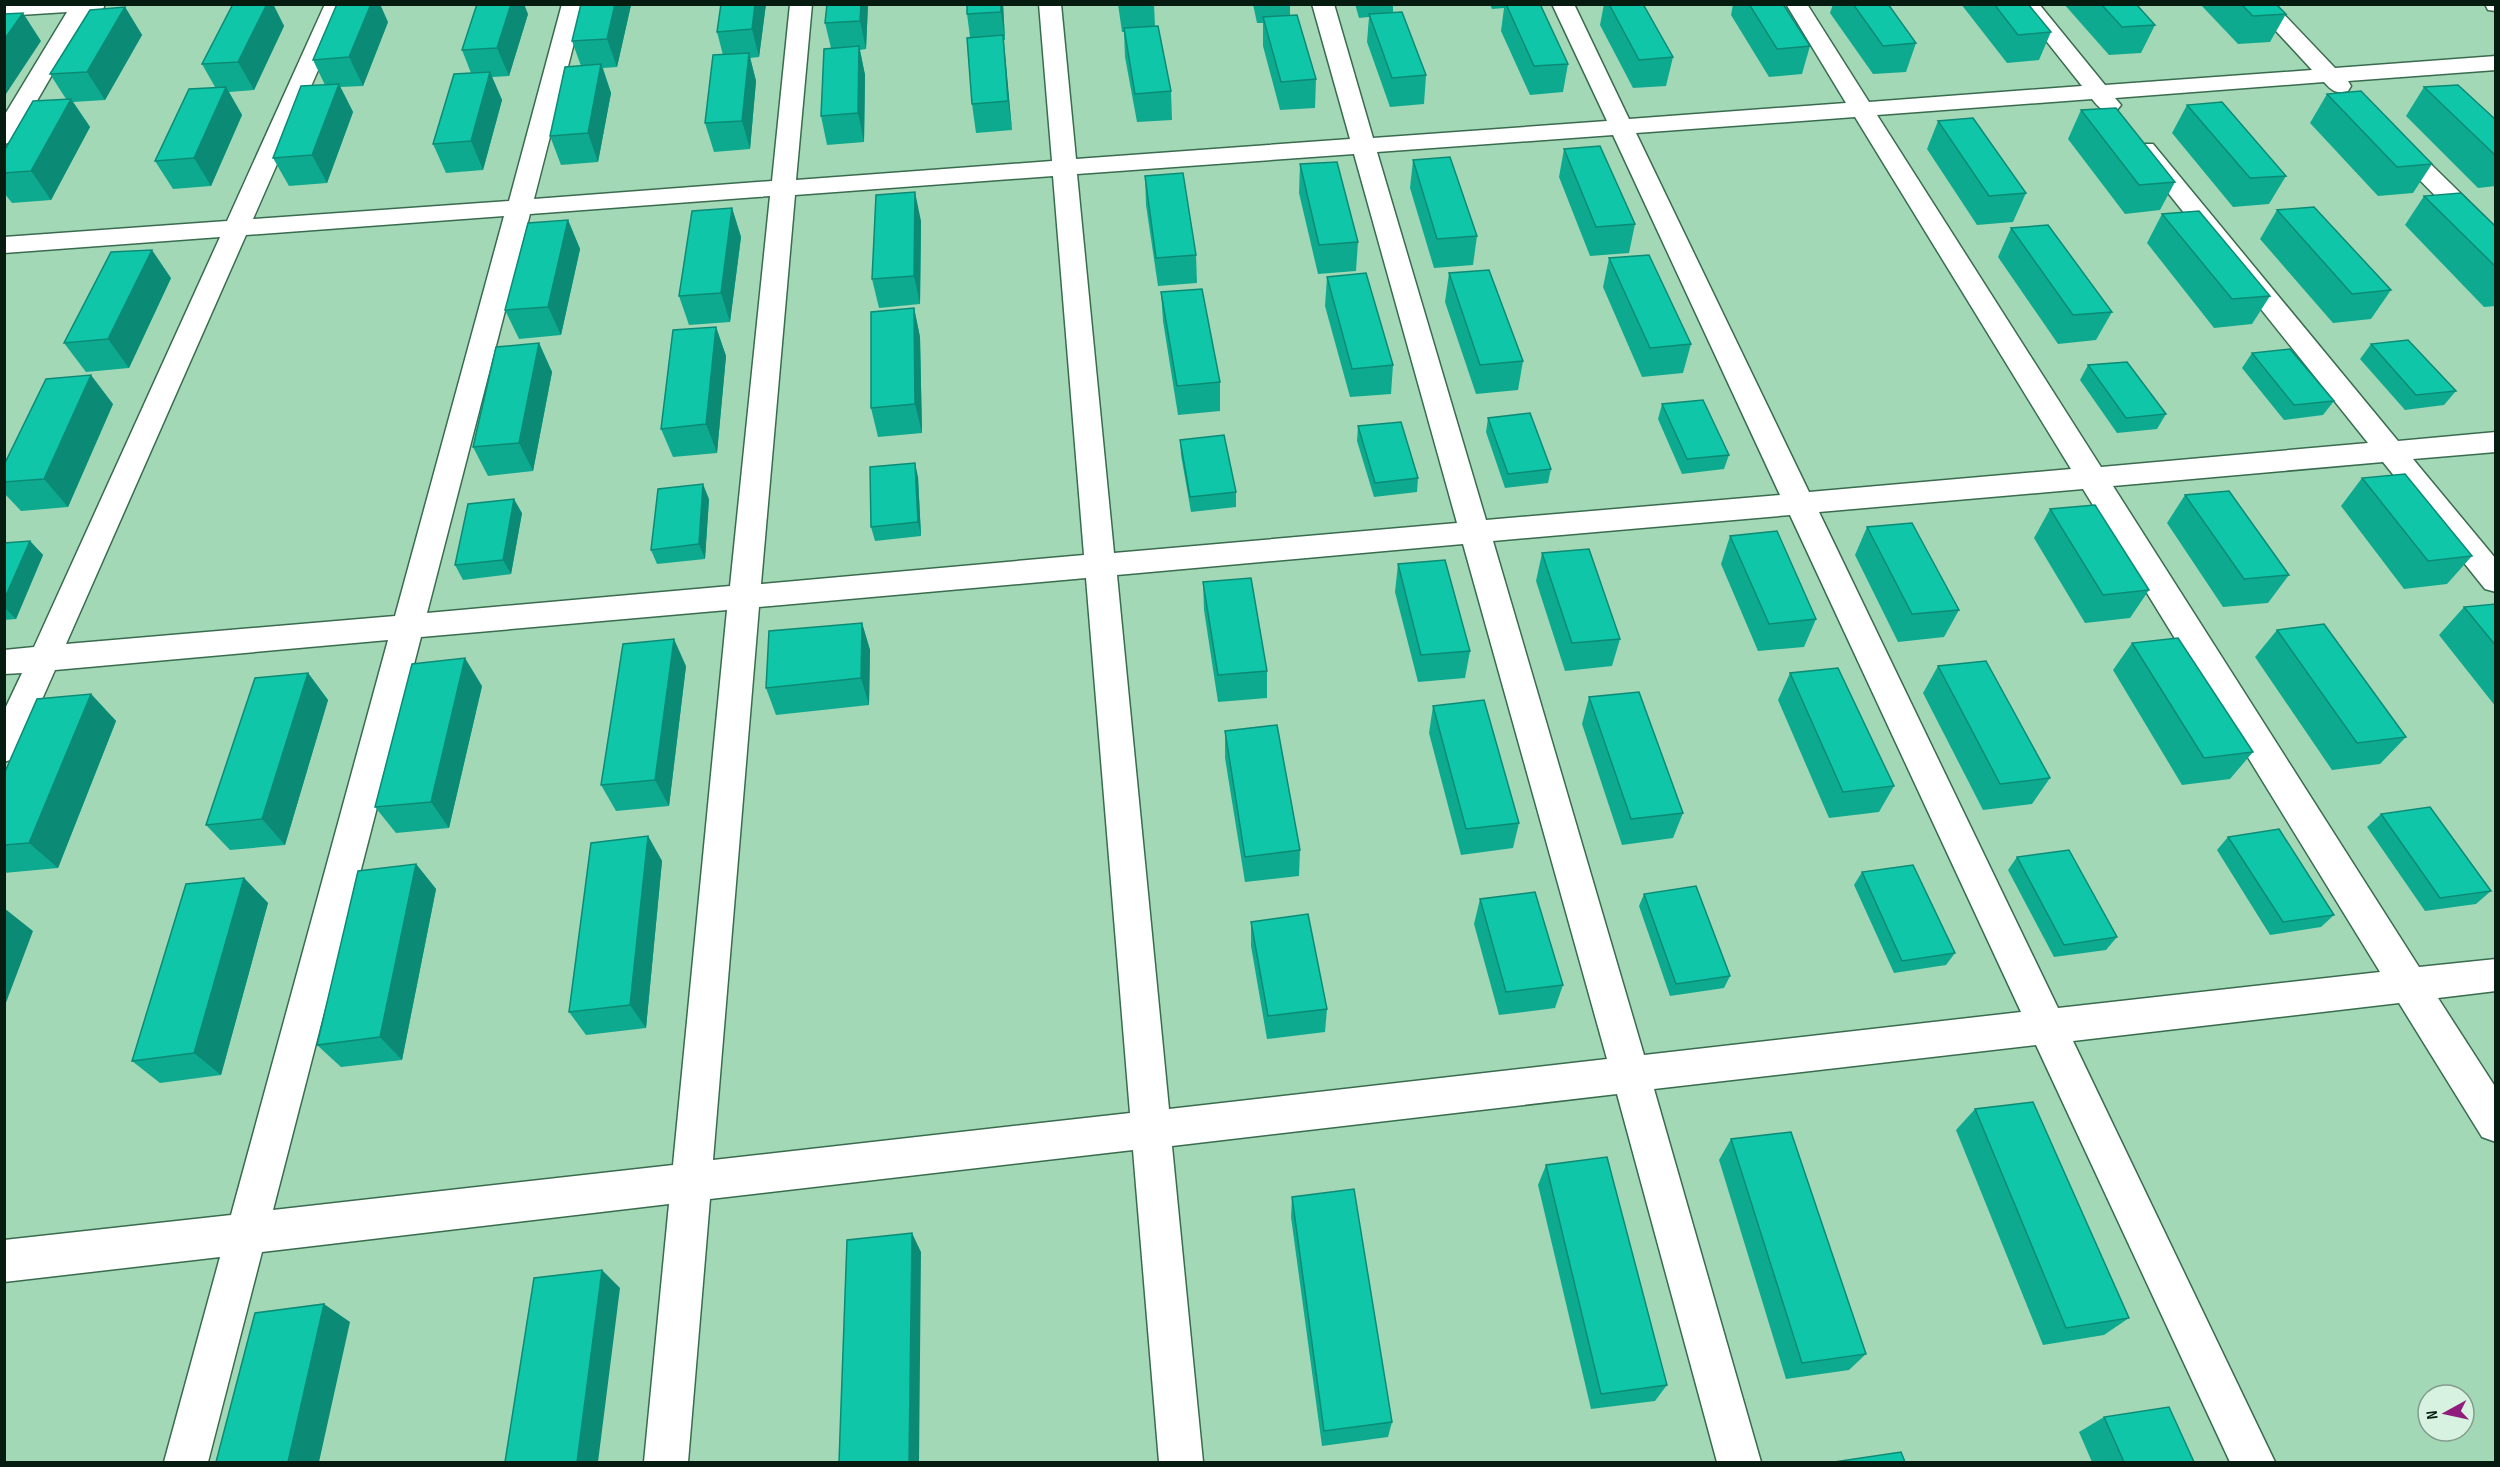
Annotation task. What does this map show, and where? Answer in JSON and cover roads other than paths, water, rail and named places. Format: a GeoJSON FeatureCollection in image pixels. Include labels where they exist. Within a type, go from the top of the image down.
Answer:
{"type":"FeatureCollection","features":[{"type":"Feature","properties":{"kind":"street"},"geometry":{"type":"LineString","coordinates":[[4,749],[336,4]]}},
{"type":"Feature","properties":{"kind":"street"},"geometry":{"type":"LineString","coordinates":[[186,1462],[573,4]]}},
{"type":"Feature","properties":{"kind":"street"},"geometry":{"type":"LineString","coordinates":[[666,1462],[744,597],[801,4]]}},
{"type":"Feature","properties":{"kind":"street"},"geometry":{"type":"LineString","coordinates":[[1050,4],[1181,1462]]}},
{"type":"Feature","properties":{"kind":"street"},"geometry":{"type":"LineString","coordinates":[[1323,4],[1739,1462]]}},
{"type":"Feature","properties":{"kind":"street"},"geometry":{"type":"LineString","coordinates":[[1563,4],[2253,1462]]}},
{"type":"Feature","properties":{"kind":"street"},"geometry":{"type":"LineString","coordinates":[[1796,4],[2496,1124]]}},
{"type":"Feature","properties":{"kind":"street"},"geometry":{"type":"LineString","coordinates":[[2027,4],[2496,581]]}},
{"type":"Feature","properties":{"kind":"street"},"geometry":{"type":"LineString","coordinates":[[2261,4],[2354,100]]}},
{"type":"Feature","properties":{"kind":"street"},"geometry":{"type":"LineString","coordinates":[[4,10],[88,5]]}},
{"type":"Feature","properties":{"kind":"street"},"geometry":{"type":"LineString","coordinates":[[4,137],[88,5]]}},
{"type":"Feature","properties":{"kind":"street"},"geometry":{"type":"LineString","coordinates":[[4,245],[2496,63]]}},
{"type":"Feature","properties":{"kind":"street"},"geometry":{"type":"LineString","coordinates":[[2379,125],[2496,243]]}},
{"type":"Feature","properties":{"kind":"street"},"geometry":{"type":"LineString","coordinates":[[4,662],[2496,442]]}},
{"type":"Feature","properties":{"kind":"street"},"geometry":{"type":"LineString","coordinates":[[4,1262],[2496,975]]}}]}
